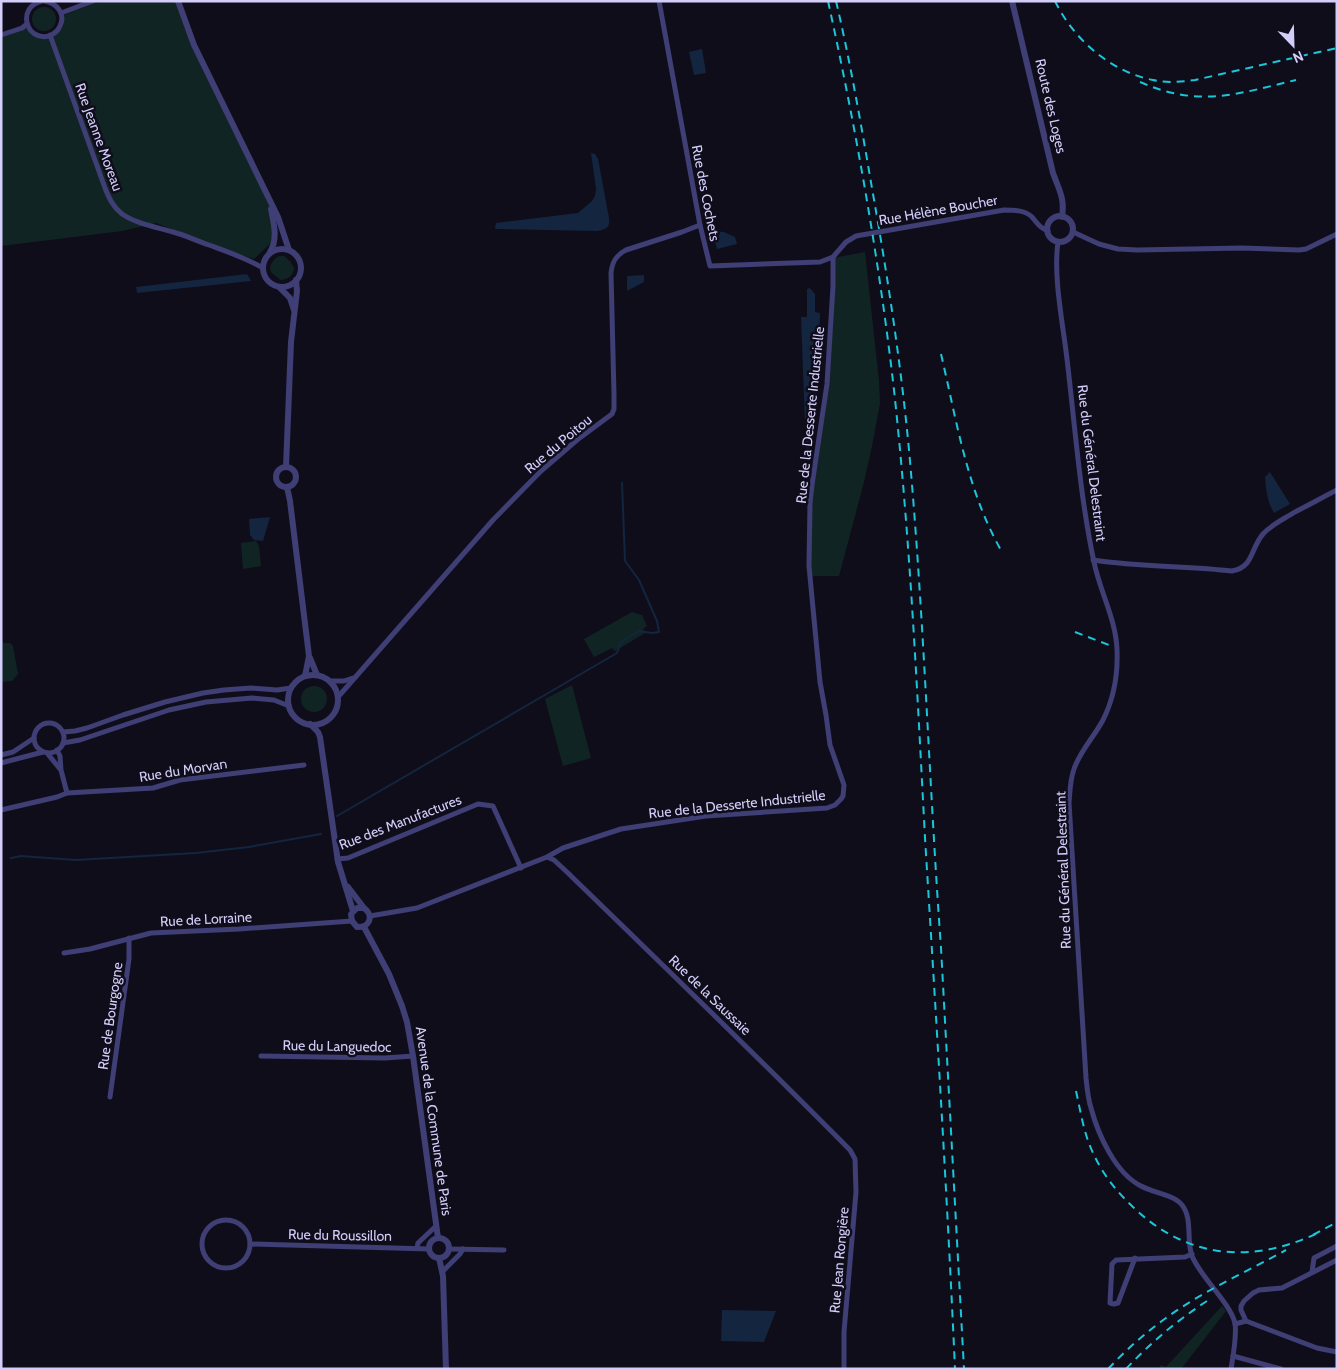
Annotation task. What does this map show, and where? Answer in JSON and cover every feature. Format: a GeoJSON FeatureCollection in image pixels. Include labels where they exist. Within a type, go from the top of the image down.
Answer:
{"type":"FeatureCollection","features":[{"type":"Feature","properties":{"kind":"street"},"geometry":{"type":"LineString","coordinates":[[61,13],[93,1]]}},
{"type":"Feature","properties":{"kind":"street"},"geometry":{"type":"LineString","coordinates":[[178,1],[194,45],[278,217],[289,250]]}},
{"type":"Feature","properties":{"kind":"street","name":"Rue des Cochets"},"geometry":{"type":"LineString","coordinates":[[659,1],[708,264],[711,267],[820,262],[833,257]]}},
{"type":"Feature","properties":{"kind":"street","name":"Route des Loges"},"geometry":{"type":"LineString","coordinates":[[1012,1],[1054,173],[1062,196],[1062,217]]}},
{"type":"Feature","properties":{"kind":"street"},"geometry":{"type":"LineString","coordinates":[[40,2],[54,4],[61,13],[61,24],[55,33],[45,37],[39,36],[27,24],[29,9],[40,2]]}},
{"type":"Feature","properties":{"kind":"street"},"geometry":{"type":"LineString","coordinates":[[1,35],[22,28],[27,24]]}},
{"type":"Feature","properties":{"kind":"street","name":"Rue Jeanne Moreau"},"geometry":{"type":"LineString","coordinates":[[50,35],[105,188],[114,206],[120,213],[131,220],[173,232],[235,254],[263,268]]}},
{"type":"Feature","properties":{"kind":"street"},"geometry":{"type":"LineString","coordinates":[[269,200],[275,238],[274,245],[266,258],[263,268],[266,278],[290,298],[294,312]]}},
{"type":"Feature","properties":{"kind":"street","name":"Rue Hélène Boucher"},"geometry":{"type":"LineString","coordinates":[[833,257],[851,238],[861,235],[1004,210],[1027,213],[1040,227],[1048,232]]}},
{"type":"Feature","properties":{"kind":"street"},"geometry":{"type":"LineString","coordinates":[[1062,217],[1069,220],[1073,232],[1065,241],[1058,242],[1054,241],[1048,232],[1049,223],[1053,219],[1062,217]]}},
{"type":"Feature","properties":{"kind":"street","name":"Rue du Poitou"},"geometry":{"type":"LineString","coordinates":[[338,697],[486,527],[558,456],[612,414],[614,396],[611,274],[616,258],[626,250],[700,225]]}},
{"type":"Feature","properties":{"kind":"street"},"geometry":{"type":"LineString","coordinates":[[1073,232],[1099,244],[1118,249],[1137,250],[1242,248],[1299,250],[1306,249],[1337,234]]}},
{"type":"Feature","properties":{"kind":"street","name":"Rue du Général Delestraint"},"geometry":{"type":"LineString","coordinates":[[1058,242],[1057,264],[1061,308],[1083,494],[1093,560],[1099,584],[1114,624],[1117,658],[1112,696],[1103,720],[1074,769],[1069,803],[1086,1086],[1090,1107],[1100,1134],[1111,1155],[1124,1172],[1139,1186],[1175,1199],[1185,1209],[1188,1216],[1192,1254],[1235,1324]]}},
{"type":"Feature","properties":{"kind":"street"},"geometry":{"type":"LineString","coordinates":[[269,253],[279,249],[289,250],[294,253],[300,263],[301,269],[296,280],[289,286],[279,287]]}},
{"type":"Feature","properties":{"kind":"street","name":"Rue de la Desserte Industrielle"},"geometry":{"type":"LineString","coordinates":[[370,916],[417,908],[547,858],[563,848],[621,829],[706,816],[827,808],[837,804],[843,796],[844,786],[830,745],[820,682],[809,566],[810,503],[827,384],[833,257]]}},
{"type":"Feature","properties":{"kind":"street"},"geometry":{"type":"LineString","coordinates":[[286,467],[291,342],[297,291],[296,280]]}},
{"type":"Feature","properties":{"kind":"street"},"geometry":{"type":"LineString","coordinates":[[286,467],[294,471],[296,479],[291,486],[287,487],[280,485],[276,478],[278,471],[286,467]]}},
{"type":"Feature","properties":{"kind":"street"},"geometry":{"type":"LineString","coordinates":[[287,487],[309,656],[317,675]]}},
{"type":"Feature","properties":{"kind":"street"},"geometry":{"type":"LineString","coordinates":[[1093,560],[1118,564],[1237,570],[1245,566],[1261,536],[1268,529],[1337,490]]}},
{"type":"Feature","properties":{"kind":"street"},"geometry":{"type":"LineString","coordinates":[[305,676],[309,656]]}},
{"type":"Feature","properties":{"kind":"street"},"geometry":{"type":"LineString","coordinates":[[317,675],[330,681],[336,688],[338,704],[332,717],[318,724],[310,724],[301,721],[293,715],[289,706],[289,694],[300,679],[305,676],[317,675]]}},
{"type":"Feature","properties":{"kind":"street"},"geometry":{"type":"LineString","coordinates":[[330,681],[344,681],[354,678]]}},
{"type":"Feature","properties":{"kind":"street"},"geometry":{"type":"LineString","coordinates":[[62,732],[87,728],[122,715],[202,693],[242,689],[277,690],[292,688]]}},
{"type":"Feature","properties":{"kind":"street"},"geometry":{"type":"LineString","coordinates":[[1,763],[45,752],[54,752],[63,744],[169,710],[206,702],[252,698],[274,700],[289,706]]}},
{"type":"Feature","properties":{"kind":"street"},"geometry":{"type":"LineString","coordinates":[[320,738],[326,721]]}},
{"type":"Feature","properties":{"kind":"street"},"geometry":{"type":"LineString","coordinates":[[61,770],[45,752],[36,746],[34,738],[37,729],[45,724],[54,724],[62,732],[63,744]]}},
{"type":"Feature","properties":{"kind":"street"},"geometry":{"type":"LineString","coordinates":[[310,724],[318,732],[320,738],[337,859],[344,882],[353,911],[352,921],[357,927],[364,927],[370,921],[368,911],[344,882]]}},
{"type":"Feature","properties":{"kind":"street"},"geometry":{"type":"LineString","coordinates":[[1,755],[12,752],[34,738]]}},
{"type":"Feature","properties":{"kind":"street"},"geometry":{"type":"LineString","coordinates":[[57,750],[60,756],[61,770],[67,793]]}},
{"type":"Feature","properties":{"kind":"street","name":"Rue du Morvan"},"geometry":{"type":"LineString","coordinates":[[1,810],[67,793],[153,788],[180,780],[304,765]]}},
{"type":"Feature","properties":{"kind":"street","name":"Rue des Manufactures"},"geometry":{"type":"LineString","coordinates":[[337,859],[348,858],[478,804],[484,804],[493,806],[521,868]]}},
{"type":"Feature","properties":{"kind":"street","name":"Rue de la Saussaie"},"geometry":{"type":"LineString","coordinates":[[547,858],[554,860],[568,873],[749,1048],[854,1155]]}},
{"type":"Feature","properties":{"kind":"street"},"geometry":{"type":"LineString","coordinates":[[353,911],[357,908],[364,908]]}},
{"type":"Feature","properties":{"kind":"street","name":"Rue de Lorraine"},"geometry":{"type":"LineString","coordinates":[[64,953],[90,949],[157,932],[239,929],[352,921]]}},
{"type":"Feature","properties":{"kind":"street","name":"Avenue de la Commune de Paris"},"geometry":{"type":"LineString","coordinates":[[364,927],[389,974],[402,1006],[410,1037],[438,1238]]}},
{"type":"Feature","properties":{"kind":"street","name":"Rue de Bourgogne"},"geometry":{"type":"LineString","coordinates":[[110,1096],[129,959],[129,938]]}},
{"type":"Feature","properties":{"kind":"street","name":"Rue du Languedoc"},"geometry":{"type":"LineString","coordinates":[[261,1056],[385,1058],[413,1056]]}},
{"type":"Feature","properties":{"kind":"street","name":"Rue Jean Rongière"},"geometry":{"type":"LineString","coordinates":[[844,1369],[844,1332],[856,1192],[856,1164],[854,1155]]}},
{"type":"Feature","properties":{"kind":"street"},"geometry":{"type":"LineString","coordinates":[[227,1220],[236,1222],[243,1227],[249,1236],[250,1244],[248,1255],[242,1262],[234,1267],[225,1268],[214,1265],[207,1259],[202,1245],[203,1237],[211,1225],[218,1221],[227,1220]]}},
{"type":"Feature","properties":{"kind":"street"},"geometry":{"type":"LineString","coordinates":[[417,1248],[418,1243],[436,1226]]}},
{"type":"Feature","properties":{"kind":"street"},"geometry":{"type":"LineString","coordinates":[[438,1238],[446,1241],[449,1249],[446,1255],[439,1258],[432,1256],[429,1249],[432,1242],[438,1238]]}},
{"type":"Feature","properties":{"kind":"street","name":"Rue du Roussillon"},"geometry":{"type":"LineString","coordinates":[[250,1244],[429,1249]]}},
{"type":"Feature","properties":{"kind":"street"},"geometry":{"type":"LineString","coordinates":[[1312,1272],[1314,1258],[1337,1246]]}},
{"type":"Feature","properties":{"kind":"street"},"geometry":{"type":"LineString","coordinates":[[449,1249],[504,1250]]}},
{"type":"Feature","properties":{"kind":"street"},"geometry":{"type":"LineString","coordinates":[[442,1272],[463,1249]]}},
{"type":"Feature","properties":{"kind":"street"},"geometry":{"type":"LineString","coordinates":[[1134,1258],[1118,1303],[1110,1303],[1112,1264],[1116,1260],[1134,1258],[1185,1257],[1192,1254]]}},
{"type":"Feature","properties":{"kind":"street"},"geometry":{"type":"LineString","coordinates":[[439,1258],[445,1309],[446,1369]]}},
{"type":"Feature","properties":{"kind":"street"},"geometry":{"type":"LineString","coordinates":[[1246,1320],[1241,1306],[1249,1296],[1258,1290],[1282,1288],[1337,1260]]}},
{"type":"Feature","properties":{"kind":"street"},"geometry":{"type":"LineString","coordinates":[[1231,1369],[1235,1324],[1246,1320],[1317,1348],[1337,1352]]}},
{"type":"Feature","properties":{"kind":"street"},"geometry":{"type":"LineString","coordinates":[[1233,1356],[1281,1369]]}},
{"type":"Feature","properties":{"kind":"green space"},"geometry":{"type":"Polygon","coordinates":[[[99,1],[177,1],[268,201],[272,219],[273,241],[254,259],[156,223],[122,231],[1,246],[1,37],[26,27],[32,34],[37,36],[55,34],[61,30],[64,24],[64,15],[99,1]]]}},
{"type":"Feature","properties":{"kind":"green space"},"geometry":{"type":"Polygon","coordinates":[[[44,7],[53,10],[56,19],[53,28],[44,31],[35,28],[32,19],[35,10],[44,7]]]}},
{"type":"Feature","properties":{"kind":"green space"},"geometry":{"type":"Polygon","coordinates":[[[865,252],[880,403],[864,482],[839,576],[810,576],[810,503],[827,384],[833,258],[865,252]]]}},
{"type":"Feature","properties":{"kind":"green space"},"geometry":{"type":"Polygon","coordinates":[[[279,256],[284,256],[294,267],[292,275],[283,280],[274,275],[270,269],[273,261],[279,256]]]}},
{"type":"Feature","properties":{"kind":"green space"},"geometry":{"type":"Polygon","coordinates":[[[256,541],[259,546],[261,566],[243,569],[241,543],[256,541]]]}},
{"type":"Feature","properties":{"kind":"green space"},"geometry":{"type":"Polygon","coordinates":[[[632,612],[642,615],[647,626],[643,629],[645,633],[615,651],[612,648],[594,657],[584,639],[632,612]]]}},
{"type":"Feature","properties":{"kind":"green space"},"geometry":{"type":"Polygon","coordinates":[[[1,641],[3,643],[10,643],[13,646],[18,674],[12,681],[1,682],[1,641]]]}},
{"type":"Feature","properties":{"kind":"green space"},"geometry":{"type":"Polygon","coordinates":[[[572,685],[591,758],[563,766],[545,699],[572,685]]]}},
{"type":"Feature","properties":{"kind":"green space"},"geometry":{"type":"Polygon","coordinates":[[[314,686],[323,690],[327,699],[323,708],[314,712],[305,708],[301,699],[305,690],[314,686]]]}},
{"type":"Feature","properties":{"kind":"green space"},"geometry":{"type":"Polygon","coordinates":[[[1222,1306],[1226,1311],[1181,1369],[1158,1369],[1161,1365],[1166,1367],[1222,1306]]]}},
{"type":"Feature","properties":{"kind":"water"},"geometry":{"type":"Polygon","coordinates":[[[702,49],[706,73],[694,75],[689,52],[702,49]]]}},
{"type":"Feature","properties":{"kind":"water"},"geometry":{"type":"Polygon","coordinates":[[[591,153],[595,154],[598,159],[609,218],[607,227],[597,231],[495,228],[496,223],[578,213],[595,196],[596,189],[591,153]]]}},
{"type":"Feature","properties":{"kind":"water"},"geometry":{"type":"Polygon","coordinates":[[[712,231],[724,232],[735,237],[737,244],[717,249],[712,231]]]}},
{"type":"Feature","properties":{"kind":"water"},"geometry":{"type":"Polygon","coordinates":[[[247,274],[251,281],[137,293],[136,287],[247,274]]]}},
{"type":"Feature","properties":{"kind":"water"},"geometry":{"type":"Polygon","coordinates":[[[644,275],[644,282],[627,291],[627,276],[644,275]]]}},
{"type":"Feature","properties":{"kind":"water"},"geometry":{"type":"Polygon","coordinates":[[[810,288],[815,294],[815,312],[820,313],[817,382],[810,451],[806,451],[801,317],[807,317],[807,289],[810,288]]]}},
{"type":"Feature","properties":{"kind":"water"},"geometry":{"type":"Polygon","coordinates":[[[1270,472],[1290,504],[1274,513],[1268,500],[1265,482],[1265,477],[1270,472]]]}},
{"type":"Feature","properties":{"kind":"water"},"geometry":{"type":"Polygon","coordinates":[[[270,517],[263,541],[254,540],[250,535],[249,519],[270,517]]]}},
{"type":"Feature","properties":{"kind":"water"},"geometry":{"type":"Polygon","coordinates":[[[722,1310],[776,1311],[764,1342],[721,1341],[722,1310]]]}},
{"type":"Feature","properties":{"kind":"waterway"},"geometry":{"type":"LineString","coordinates":[[337,816],[617,653],[621,642],[639,631],[659,632],[657,621],[639,580],[625,561],[622,483]]}},
{"type":"Feature","properties":{"kind":"waterway"},"geometry":{"type":"LineString","coordinates":[[11,858],[21,856],[76,860],[196,853],[249,847],[321,834]]}},
{"type":"Feature","properties":{"kind":"railway"},"geometry":{"type":"LineString","coordinates":[[828,1],[848,97],[874,243],[900,446],[916,669],[955,1369]]}},
{"type":"Feature","properties":{"kind":"railway"},"geometry":{"type":"LineString","coordinates":[[836,1],[847,49],[884,258],[909,450],[923,637],[964,1369]]}},
{"type":"Feature","properties":{"kind":"railway"},"geometry":{"type":"LineString","coordinates":[[1055,1],[1072,28],[1095,52],[1122,70],[1158,81],[1195,80],[1337,48]]}},
{"type":"Feature","properties":{"kind":"railway"},"geometry":{"type":"LineString","coordinates":[[1140,82],[1181,95],[1218,96],[1236,94],[1296,80]]}},
{"type":"Feature","properties":{"kind":"railway"},"geometry":{"type":"LineString","coordinates":[[941,354],[964,456],[980,505],[1002,552]]}},
{"type":"Feature","properties":{"kind":"railway"},"geometry":{"type":"LineString","coordinates":[[1075,632],[1109,645]]}},
{"type":"Feature","properties":{"kind":"railway"},"geometry":{"type":"LineString","coordinates":[[1076,1091],[1088,1141],[1107,1178],[1134,1208],[1155,1225],[1176,1238],[1222,1251],[1245,1252],[1293,1243],[1318,1233]]}},
{"type":"Feature","properties":{"kind":"railway"},"geometry":{"type":"LineString","coordinates":[[1313,1235],[1337,1222]]}},
{"type":"Feature","properties":{"kind":"railway"},"geometry":{"type":"LineString","coordinates":[[1108,1369],[1143,1336],[1180,1308],[1286,1250]]}},
{"type":"Feature","properties":{"kind":"railway"},"geometry":{"type":"LineString","coordinates":[[1126,1369],[1166,1331],[1210,1299]]}}]}
